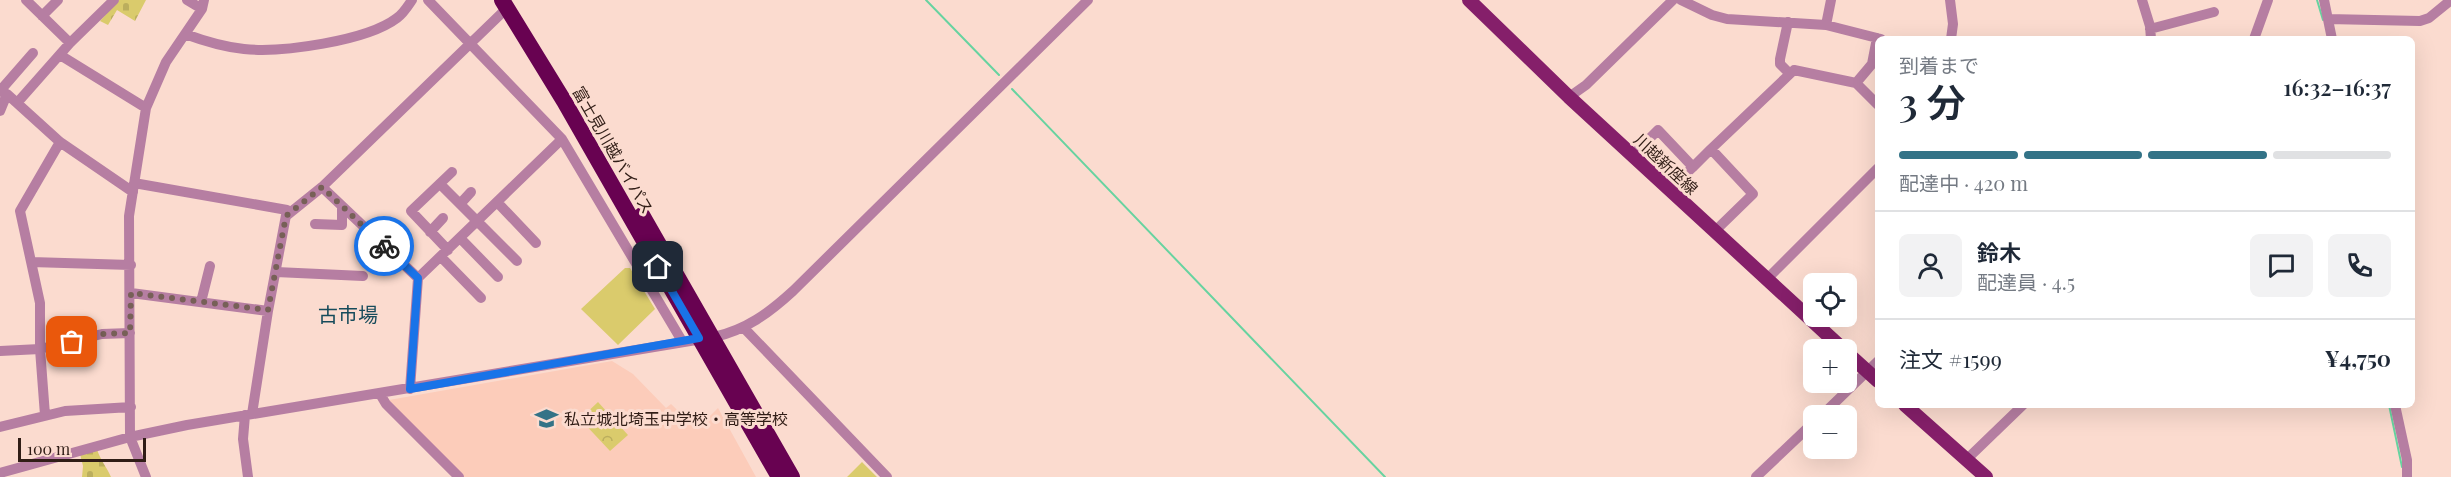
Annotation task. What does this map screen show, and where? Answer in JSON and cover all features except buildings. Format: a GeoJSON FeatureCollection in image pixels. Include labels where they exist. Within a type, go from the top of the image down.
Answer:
{"type":"FeatureCollection","features":[{"type":"Feature","properties":{"kind":"highway","name":"富士見川越バイパス"},"geometry":{"type":"LineString","coordinates":[[508,3],[570,111],[792,477]]}},
{"type":"Feature","properties":{"kind":"highway","name":"富士見川越バイパス"},"geometry":{"type":"LineString","coordinates":[[706,337],[779,477]]}},
{"type":"Feature","properties":{"kind":"main road","name":"川越新座線"},"geometry":{"type":"LineString","coordinates":[[1474,2],[1569,98],[1832,339]]}},
{"type":"Feature","properties":{"kind":"main road","name":"川越新座線"},"geometry":{"type":"LineString","coordinates":[[1857,362],[1873,376]]}},
{"type":"Feature","properties":{"kind":"main road"},"geometry":{"type":"LineString","coordinates":[[1908,408],[1986,477]]}},
{"type":"Feature","properties":{"kind":"street"},"geometry":{"type":"LineString","coordinates":[[26,0],[70,43]]}},
{"type":"Feature","properties":{"kind":"street"},"geometry":{"type":"LineString","coordinates":[[42,16],[58,0]]}},
{"type":"Feature","properties":{"kind":"street"},"geometry":{"type":"LineString","coordinates":[[17,103],[70,43],[114,0]]}},
{"type":"Feature","properties":{"kind":"street"},"geometry":{"type":"LineString","coordinates":[[146,477],[130,437],[129,216],[146,108],[166,62],[203,4],[187,0]]}},
{"type":"Feature","properties":{"kind":"street"},"geometry":{"type":"LineString","coordinates":[[185,34],[212,43],[244,49],[299,48],[356,35],[378,27],[398,18],[412,0]]}},
{"type":"Feature","properties":{"kind":"street"},"geometry":{"type":"LineString","coordinates":[[428,0],[562,139],[682,341]]}},
{"type":"Feature","properties":{"kind":"street"},"geometry":{"type":"LineString","coordinates":[[0,473],[130,437],[706,337],[743,327],[767,314],[786,297],[1088,0]]}},
{"type":"Feature","properties":{"kind":"street"},"geometry":{"type":"LineString","coordinates":[[1569,98],[1586,85],[1673,0]]}},
{"type":"Feature","properties":{"kind":"street"},"geometry":{"type":"LineString","coordinates":[[1681,0],[1712,15],[1727,19],[1826,25],[1875,37]]}},
{"type":"Feature","properties":{"kind":"street"},"geometry":{"type":"LineString","coordinates":[[1826,25],[1831,0]]}},
{"type":"Feature","properties":{"kind":"street"},"geometry":{"type":"LineString","coordinates":[[1950,0],[1953,24],[1951,36]]}},
{"type":"Feature","properties":{"kind":"street"},"geometry":{"type":"LineString","coordinates":[[2142,0],[2151,34],[2214,12]]}},
{"type":"Feature","properties":{"kind":"street"},"geometry":{"type":"LineString","coordinates":[[2255,36],[2268,0]]}},
{"type":"Feature","properties":{"kind":"street"},"geometry":{"type":"LineString","coordinates":[[2324,0],[2331,36]]}},
{"type":"Feature","properties":{"kind":"street"},"geometry":{"type":"LineString","coordinates":[[2328,19],[2420,21],[2429,18],[2451,0]]}},
{"type":"Feature","properties":{"kind":"street"},"geometry":{"type":"LineString","coordinates":[[286,216],[322,187],[508,3]]}},
{"type":"Feature","properties":{"kind":"street"},"geometry":{"type":"LineString","coordinates":[[1788,22],[1780,64],[1789,73]]}},
{"type":"Feature","properties":{"kind":"street"},"geometry":{"type":"LineString","coordinates":[[33,53],[0,91],[7,94],[60,142],[133,188],[288,210],[243,439],[248,477]]}},
{"type":"Feature","properties":{"kind":"street"},"geometry":{"type":"LineString","coordinates":[[1856,83],[1872,64],[1875,53]]}},
{"type":"Feature","properties":{"kind":"street"},"geometry":{"type":"LineString","coordinates":[[60,55],[146,108]]}},
{"type":"Feature","properties":{"kind":"street"},"geometry":{"type":"LineString","coordinates":[[1670,189],[1794,70],[1856,83],[1875,102]]}},
{"type":"Feature","properties":{"kind":"street"},"geometry":{"type":"LineString","coordinates":[[0,111],[7,94]]}},
{"type":"Feature","properties":{"kind":"street"},"geometry":{"type":"LineString","coordinates":[[1633,155],[1658,130],[1693,167]]}},
{"type":"Feature","properties":{"kind":"street"},"geometry":{"type":"LineString","coordinates":[[410,389],[418,278],[562,139]]}},
{"type":"Feature","properties":{"kind":"street"},"geometry":{"type":"LineString","coordinates":[[45,415],[40,349],[40,303],[20,211],[60,142]]}},
{"type":"Feature","properties":{"kind":"street"},"geometry":{"type":"LineString","coordinates":[[1711,149],[1753,194],[1715,231]]}},
{"type":"Feature","properties":{"kind":"street"},"geometry":{"type":"LineString","coordinates":[[1767,279],[1875,171]]}},
{"type":"Feature","properties":{"kind":"street"},"geometry":{"type":"LineString","coordinates":[[452,172],[411,211],[481,298]]}},
{"type":"Feature","properties":{"kind":"street"},"geometry":{"type":"LineString","coordinates":[[440,184],[517,261]]}},
{"type":"Feature","properties":{"kind":"street"},"geometry":{"type":"LineString","coordinates":[[322,187],[418,278]]}},
{"type":"Feature","properties":{"kind":"street"},"geometry":{"type":"LineString","coordinates":[[460,204],[471,192]]}},
{"type":"Feature","properties":{"kind":"street"},"geometry":{"type":"LineString","coordinates":[[497,202],[536,243]]}},
{"type":"Feature","properties":{"kind":"street"},"geometry":{"type":"LineString","coordinates":[[315,224],[342,225],[342,206]]}},
{"type":"Feature","properties":{"kind":"street"},"geometry":{"type":"LineString","coordinates":[[430,232],[443,218]]}},
{"type":"Feature","properties":{"kind":"street"},"geometry":{"type":"LineString","coordinates":[[460,238],[498,277]]}},
{"type":"Feature","properties":{"kind":"street"},"geometry":{"type":"LineString","coordinates":[[31,262],[131,265]]}},
{"type":"Feature","properties":{"kind":"street"},"geometry":{"type":"LineString","coordinates":[[201,302],[210,266]]}},
{"type":"Feature","properties":{"kind":"street"},"geometry":{"type":"LineString","coordinates":[[276,272],[363,276]]}},
{"type":"Feature","properties":{"kind":"street"},"geometry":{"type":"LineString","coordinates":[[131,293],[268,310]]}},
{"type":"Feature","properties":{"kind":"street"},"geometry":{"type":"LineString","coordinates":[[743,327],[887,477]]}},
{"type":"Feature","properties":{"kind":"street"},"geometry":{"type":"LineString","coordinates":[[0,351],[40,349],[102,334],[130,333]]}},
{"type":"Feature","properties":{"kind":"street"},"geometry":{"type":"LineString","coordinates":[[1835,405],[1873,376]]}},
{"type":"Feature","properties":{"kind":"street"},"geometry":{"type":"LineString","coordinates":[[380,394],[386,404],[459,477]]}},
{"type":"Feature","properties":{"kind":"street"},"geometry":{"type":"LineString","coordinates":[[0,427],[65,411],[131,408]]}},
{"type":"Feature","properties":{"kind":"street"},"geometry":{"type":"LineString","coordinates":[[1966,459],[2020,408]]}},
{"type":"Feature","properties":{"kind":"street"},"geometry":{"type":"LineString","coordinates":[[2396,408],[2407,460],[2408,477]]}},
{"type":"Feature","properties":{"kind":"street"},"geometry":{"type":"LineString","coordinates":[[1756,477],[1803,432]]}},
{"type":"Feature","properties":{"kind":"shaded area","name":"私立城北埼玉中学校・高等学校"},"geometry":{"type":"Polygon","coordinates":[[[612,361],[633,374],[666,408],[671,404],[697,429],[718,408],[756,477],[461,477],[389,400],[612,361]]]}},
{"type":"Feature","properties":{"kind":"green space"},"geometry":{"type":"Polygon","coordinates":[[[119,0],[146,0],[135,21],[117,10],[108,25],[100,21],[119,0]]]}},
{"type":"Feature","properties":{"kind":"green space"},"geometry":{"type":"Polygon","coordinates":[[[625,268],[630,268],[655,309],[618,345],[581,309],[625,268]]]}},
{"type":"Feature","properties":{"kind":"green space"},"geometry":{"type":"Polygon","coordinates":[[[598,402],[628,435],[610,451],[580,419],[598,402]]]}},
{"type":"Feature","properties":{"kind":"green space"},"geometry":{"type":"Polygon","coordinates":[[[97,449],[111,477],[82,477],[83,466],[80,454],[97,449]]]}},
{"type":"Feature","properties":{"kind":"green space"},"geometry":{"type":"Polygon","coordinates":[[[862,462],[877,477],[847,477],[862,462]]]}},
{"type":"Feature","properties":{"kind":"waterway"},"geometry":{"type":"LineString","coordinates":[[926,0],[999,75]]}},
{"type":"Feature","properties":{"kind":"waterway"},"geometry":{"type":"LineString","coordinates":[[2317,0],[2323,20]]}},
{"type":"Feature","properties":{"kind":"waterway"},"geometry":{"type":"LineString","coordinates":[[1012,89],[1385,477]]}},
{"type":"Feature","properties":{"kind":"waterway"},"geometry":{"type":"LineString","coordinates":[[2390,408],[2402,467]]}},
{"type":"Feature","properties":{"kind":"way so far"},"geometry":{"type":"LineString","coordinates":[[72,342],[102,334],[130,333],[131,293],[268,310],[286,216],[322,187],[384,246]]}},
{"type":"Feature","properties":{"kind":"place","name":"私立城北埼玉中学校・高等学校"},"geometry":{"type":"Point","coordinates":[546,419]}},
{"type":"Feature","properties":{"kind":"district","name":"古市場"},"geometry":{"type":"Point","coordinates":[348,315]}},
{"type":"Feature","properties":{"kind":"route"},"geometry":{"type":"LineString","coordinates":[[384,246],[418,278],[410,389],[699,338],[658,267]]}}]}
